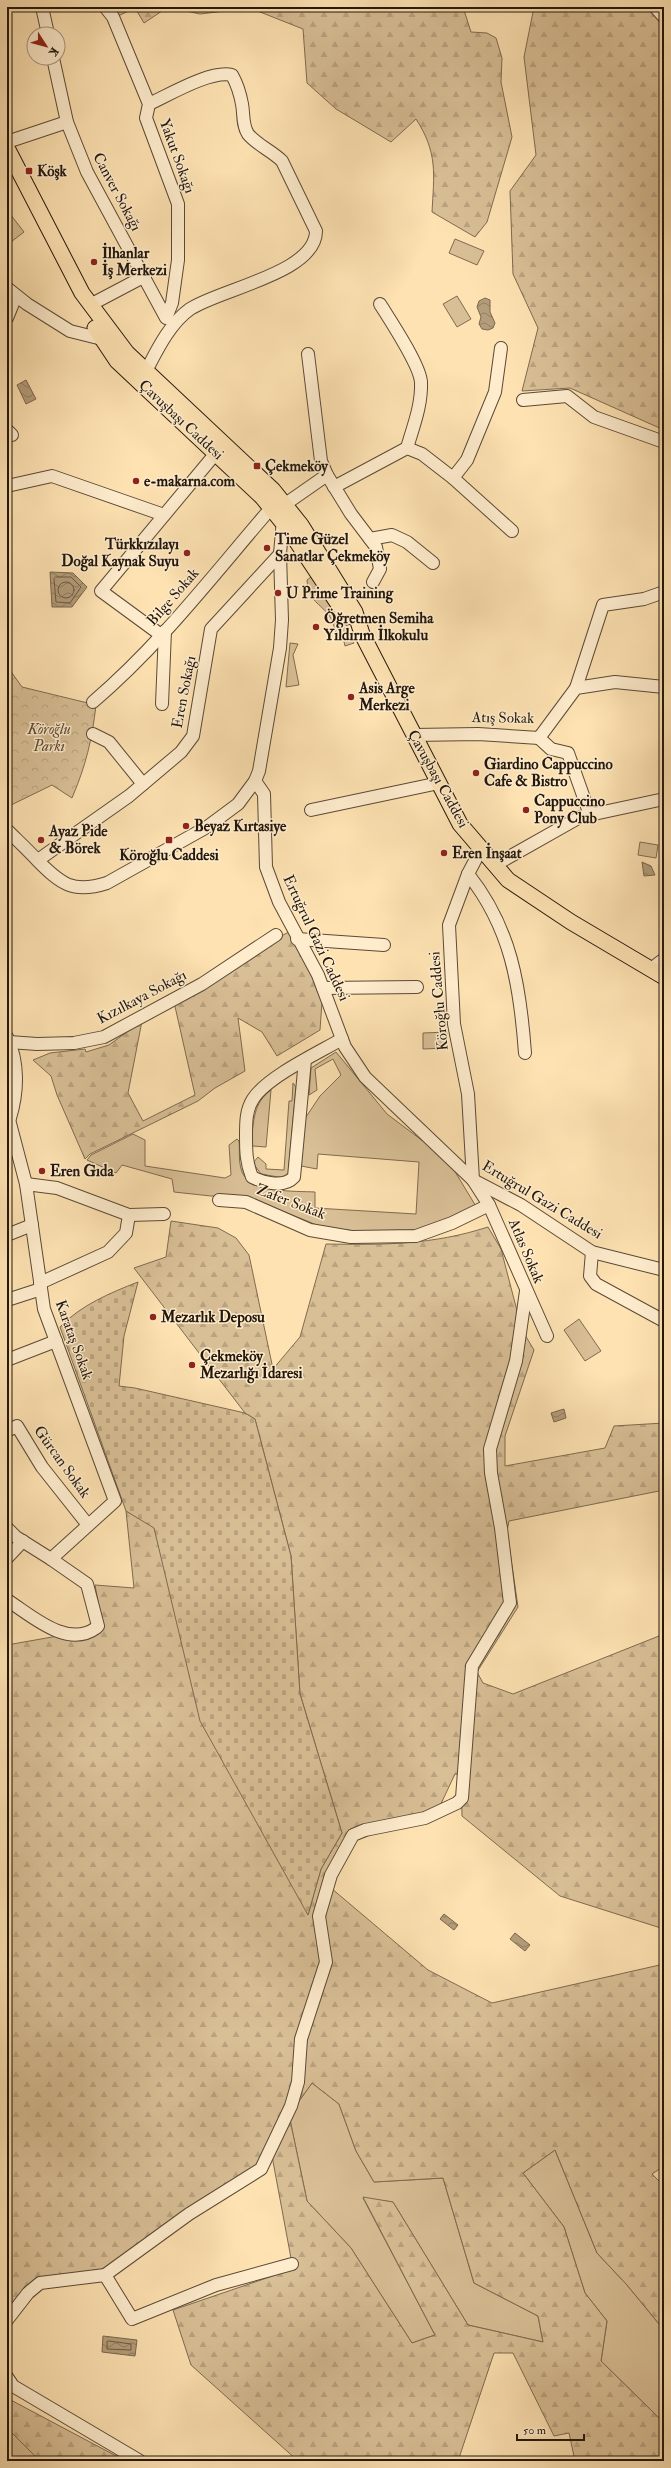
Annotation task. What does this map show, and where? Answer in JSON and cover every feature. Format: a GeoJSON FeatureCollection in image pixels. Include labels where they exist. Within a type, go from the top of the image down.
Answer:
{"type":"FeatureCollection","features":[{"type":"Feature","properties":{"kind":"main road","name":"Çavuşbaşı Caddesi"},"geometry":{"type":"LineString","coordinates":[[7,148],[69,269],[107,336],[117,361],[281,511]]}},
{"type":"Feature","properties":{"kind":"main road","name":"Çavuşbaşı Caddesi"},"geometry":{"type":"LineString","coordinates":[[7,166],[74,297],[107,336],[270,487],[281,511],[352,624],[362,634],[460,824],[508,880],[664,977]]}},
{"type":"Feature","properties":{"kind":"street"},"geometry":{"type":"LineString","coordinates":[[42,7],[46,26]]}},
{"type":"Feature","properties":{"kind":"street","name":"Yakut Sokağı"},"geometry":{"type":"LineString","coordinates":[[105,7],[113,17],[149,104],[146,118],[178,204],[178,260],[172,303],[166,318]]}},
{"type":"Feature","properties":{"kind":"street"},"geometry":{"type":"LineString","coordinates":[[655,7],[664,17]]}},
{"type":"Feature","properties":{"kind":"street","name":"Canver Sokağı"},"geometry":{"type":"LineString","coordinates":[[55,66],[67,122],[87,172],[145,276],[166,318]]}},
{"type":"Feature","properties":{"kind":"street"},"geometry":{"type":"LineString","coordinates":[[146,371],[165,338],[179,318],[190,309],[220,294],[264,278],[302,258],[312,248],[316,238],[316,231],[282,161],[275,153],[249,135],[246,129],[243,105],[237,84],[232,75],[221,74],[207,78],[149,104]]}},
{"type":"Feature","properties":{"kind":"street"},"geometry":{"type":"LineString","coordinates":[[7,142],[67,122]]}},
{"type":"Feature","properties":{"kind":"street"},"geometry":{"type":"LineString","coordinates":[[90,305],[145,276]]}},
{"type":"Feature","properties":{"kind":"street"},"geometry":{"type":"LineString","coordinates":[[7,318],[12,292],[70,331],[107,336]]}},
{"type":"Feature","properties":{"kind":"street"},"geometry":{"type":"LineString","coordinates":[[334,486],[407,448],[418,409],[421,381],[408,349],[380,304]]}},
{"type":"Feature","properties":{"kind":"street"},"geometry":{"type":"LineString","coordinates":[[165,338],[166,318]]}},
{"type":"Feature","properties":{"kind":"street"},"geometry":{"type":"LineString","coordinates":[[452,478],[467,460],[495,392],[501,348]]}},
{"type":"Feature","properties":{"kind":"street"},"geometry":{"type":"LineString","coordinates":[[308,354],[321,461],[334,486],[376,547],[380,569],[373,582]]}},
{"type":"Feature","properties":{"kind":"street"},"geometry":{"type":"LineString","coordinates":[[522,400],[567,396],[594,418],[664,442]]}},
{"type":"Feature","properties":{"kind":"street"},"geometry":{"type":"LineString","coordinates":[[407,448],[422,454],[452,478],[481,506],[512,531]]}},
{"type":"Feature","properties":{"kind":"street"},"geometry":{"type":"LineString","coordinates":[[162,704],[163,633],[101,591],[216,453]]}},
{"type":"Feature","properties":{"kind":"street"},"geometry":{"type":"LineString","coordinates":[[7,830],[51,874],[66,885],[87,888],[107,883],[207,827],[238,804],[255,781],[259,771],[280,648],[281,511],[327,475]]}},
{"type":"Feature","properties":{"kind":"street"},"geometry":{"type":"LineString","coordinates":[[7,486],[52,476],[164,515]]}},
{"type":"Feature","properties":{"kind":"street","name":"Bilge Sokak"},"geometry":{"type":"LineString","coordinates":[[93,702],[116,682],[281,511]]}},
{"type":"Feature","properties":{"kind":"street"},"geometry":{"type":"LineString","coordinates":[[370,539],[392,535],[408,542],[433,563]]}},
{"type":"Feature","properties":{"kind":"street","name":"Eren Sokağı"},"geometry":{"type":"LineString","coordinates":[[38,860],[143,784],[181,752],[193,736],[211,629],[280,554]]}},
{"type":"Feature","properties":{"kind":"street","name":"Atış Sokak"},"geometry":{"type":"LineString","coordinates":[[414,735],[470,734],[539,738],[576,688],[603,604],[644,599],[664,592]]}},
{"type":"Feature","properties":{"kind":"street"},"geometry":{"type":"LineString","coordinates":[[576,688],[615,682],[664,686]]}},
{"type":"Feature","properties":{"kind":"street"},"geometry":{"type":"LineString","coordinates":[[93,734],[109,742],[143,784]]}},
{"type":"Feature","properties":{"kind":"street"},"geometry":{"type":"LineString","coordinates":[[539,738],[551,750],[568,753],[590,815]]}},
{"type":"Feature","properties":{"kind":"street","name":"Ertuğrul Gazi Caddesi"},"geometry":{"type":"LineString","coordinates":[[255,781],[264,794],[266,867],[279,902],[323,988],[344,1047],[365,1077],[474,1180],[521,1205],[592,1252],[664,1270]]}},
{"type":"Feature","properties":{"kind":"street"},"geometry":{"type":"LineString","coordinates":[[311,810],[439,783]]}},
{"type":"Feature","properties":{"kind":"street"},"geometry":{"type":"LineString","coordinates":[[496,865],[580,817],[664,799]]}},
{"type":"Feature","properties":{"kind":"street","name":"Köroğlu Caddesi"},"geometry":{"type":"LineString","coordinates":[[474,1180],[468,1094],[454,1024],[449,925],[468,874],[482,849]]}},
{"type":"Feature","properties":{"kind":"street"},"geometry":{"type":"LineString","coordinates":[[468,874],[486,897],[509,949],[521,998],[525,1053]]}},
{"type":"Feature","properties":{"kind":"street","name":"Kızılkaya Sokağı"},"geometry":{"type":"LineString","coordinates":[[8,1039],[37,1044],[74,1043],[104,1037],[202,984],[276,935]]}},
{"type":"Feature","properties":{"kind":"street"},"geometry":{"type":"LineString","coordinates":[[297,939],[384,945]]}},
{"type":"Feature","properties":{"kind":"street"},"geometry":{"type":"LineString","coordinates":[[651,970],[664,960]]}},
{"type":"Feature","properties":{"kind":"street"},"geometry":{"type":"LineString","coordinates":[[323,988],[417,987]]}},
{"type":"Feature","properties":{"kind":"street"},"geometry":{"type":"LineString","coordinates":[[8,1039],[17,1073],[14,1103],[8,1116],[26,1184],[57,1188],[128,1215],[164,1214]]}},
{"type":"Feature","properties":{"kind":"street"},"geometry":{"type":"LineString","coordinates":[[305,1060],[294,1177],[284,1184],[262,1182],[252,1177],[246,1163],[247,1114],[250,1105],[265,1085],[305,1060],[342,1039]]}},
{"type":"Feature","properties":{"kind":"street","name":"Atlas Sokak"},"geometry":{"type":"LineString","coordinates":[[474,1180],[489,1206],[547,1336]]}},
{"type":"Feature","properties":{"kind":"street","name":"Karataş Sokak"},"geometry":{"type":"LineString","coordinates":[[26,1184],[44,1309],[115,1501],[88,1525]]}},
{"type":"Feature","properties":{"kind":"street","name":"Zafer Sokak"},"geometry":{"type":"LineString","coordinates":[[219,1200],[246,1202],[310,1230],[351,1237],[416,1236],[452,1223],[489,1206]]}},
{"type":"Feature","properties":{"kind":"street"},"geometry":{"type":"LineString","coordinates":[[7,1300],[40,1286],[108,1252],[126,1233],[128,1215]]}},
{"type":"Feature","properties":{"kind":"street"},"geometry":{"type":"LineString","coordinates":[[7,1235],[32,1225]]}},
{"type":"Feature","properties":{"kind":"street"},"geometry":{"type":"LineString","coordinates":[[592,1252],[590,1276],[596,1284],[664,1321]]}},
{"type":"Feature","properties":{"kind":"street"},"geometry":{"type":"LineString","coordinates":[[7,2320],[28,2293],[40,2283],[105,2275],[189,2214],[261,2170],[291,2106],[298,2082],[301,2039],[326,1962],[319,1916],[331,1875],[353,1835],[365,1830],[425,1818],[457,1803],[462,1798],[472,1666],[510,1602],[501,1528],[491,1473],[490,1448],[516,1361],[526,1291]]}},
{"type":"Feature","properties":{"kind":"street"},"geometry":{"type":"LineString","coordinates":[[7,1360],[56,1341]]}},
{"type":"Feature","properties":{"kind":"street","name":"Gürcan Sokak"},"geometry":{"type":"LineString","coordinates":[[7,1431],[17,1426],[42,1467],[88,1525]]}},
{"type":"Feature","properties":{"kind":"street"},"geometry":{"type":"LineString","coordinates":[[51,1559],[88,1525]]}},
{"type":"Feature","properties":{"kind":"street"},"geometry":{"type":"LineString","coordinates":[[7,1528],[23,1541],[87,1584],[98,1626],[91,1632],[64,1634],[7,1600]]}},
{"type":"Feature","properties":{"kind":"street"},"geometry":{"type":"LineString","coordinates":[[7,1558],[23,1541]]}},
{"type":"Feature","properties":{"kind":"street"},"geometry":{"type":"LineString","coordinates":[[105,2275],[132,2319],[216,2285],[292,2264]]}},
{"type":"Feature","properties":{"kind":"street"},"geometry":{"type":"LineString","coordinates":[[7,2377],[13,2386],[140,2461]]}},
{"type":"Feature","properties":{"kind":"green space"},"geometry":{"type":"Polygon","coordinates":[[[115,7],[168,7],[144,23],[135,8],[118,16],[113,9],[115,7]]]}},
{"type":"Feature","properties":{"kind":"green space"},"geometry":{"type":"Polygon","coordinates":[[[168,7],[463,7],[471,32],[487,33],[496,38],[502,58],[501,82],[512,137],[487,222],[475,237],[432,212],[434,175],[433,164],[428,143],[416,119],[391,142],[336,109],[307,83],[303,29],[250,8],[200,14],[168,7]]]}},
{"type":"Feature","properties":{"kind":"green space"},"geometry":{"type":"Polygon","coordinates":[[[534,7],[664,7],[664,430],[570,388],[522,391],[538,328],[513,274],[510,191],[536,155],[524,57],[534,7]]]}},
{"type":"Feature","properties":{"kind":"green space"},"geometry":{"type":"Polygon","coordinates":[[[7,210],[24,232],[7,245],[7,210]]]}},
{"type":"Feature","properties":{"kind":"green space"},"geometry":{"type":"Polygon","coordinates":[[[455,239],[484,251],[477,265],[449,253],[455,239]]]}},
{"type":"Feature","properties":{"kind":"green space"},"geometry":{"type":"Polygon","coordinates":[[[457,296],[471,319],[457,327],[443,304],[457,296]]]}},
{"type":"Feature","properties":{"kind":"green space"},"geometry":{"type":"Polygon","coordinates":[[[311,577],[354,643],[345,646],[343,637],[338,638],[330,616],[312,597],[307,580],[311,577]]]}},
{"type":"Feature","properties":{"kind":"green space"},"geometry":{"type":"Polygon","coordinates":[[[290,643],[298,644],[293,655],[299,685],[286,687],[290,643]]]}},
{"type":"Feature","properties":{"kind":"green space","name":"Köroğlu Parkı"},"geometry":{"type":"Polygon","coordinates":[[[7,666],[22,687],[96,705],[93,730],[88,752],[72,798],[52,785],[7,807],[7,666]]]}},
{"type":"Feature","properties":{"kind":"green space"},"geometry":{"type":"Polygon","coordinates":[[[640,842],[658,845],[656,858],[638,855],[640,842]]]}},
{"type":"Feature","properties":{"kind":"green space"},"geometry":{"type":"Polygon","coordinates":[[[293,930],[323,988],[320,1030],[277,1056],[262,1032],[238,1018],[245,1071],[215,1088],[198,1101],[90,1154],[85,1159],[57,1095],[51,1076],[33,1060],[50,1053],[85,1049],[86,1052],[109,1045],[142,1021],[128,1093],[143,1121],[195,1095],[174,1002],[259,947],[293,930]]]}},
{"type":"Feature","properties":{"kind":"green space"},"geometry":{"type":"Polygon","coordinates":[[[447,1032],[447,1048],[423,1049],[423,1033],[447,1032]]]}},
{"type":"Feature","properties":{"kind":"green space"},"geometry":{"type":"Polygon","coordinates":[[[336,1052],[387,1114],[448,1160],[477,1208],[419,1230],[357,1231],[324,1228],[248,1197],[211,1196],[174,1192],[172,1179],[122,1165],[116,1173],[87,1160],[91,1155],[133,1134],[145,1140],[145,1166],[225,1178],[231,1175],[229,1145],[237,1139],[239,1141],[242,1172],[247,1179],[254,1184],[274,1190],[315,1192],[315,1208],[416,1214],[419,1162],[318,1154],[317,1169],[301,1166],[304,1120],[320,1096],[341,1075],[333,1059],[315,1069],[317,1090],[309,1095],[311,1068],[336,1052]]]}},
{"type":"Feature","properties":{"kind":"green space"},"geometry":{"type":"Polygon","coordinates":[[[293,1083],[296,1087],[288,1175],[284,1178],[261,1174],[253,1163],[258,1157],[266,1164],[266,1169],[284,1170],[289,1101],[292,1101],[293,1083]]]}},
{"type":"Feature","properties":{"kind":"green space"},"geometry":{"type":"Polygon","coordinates":[[[271,1090],[266,1147],[253,1146],[251,1141],[255,1113],[265,1095],[271,1090]]]}},
{"type":"Feature","properties":{"kind":"green space"},"geometry":{"type":"Polygon","coordinates":[[[171,1221],[218,1228],[236,1238],[249,1255],[273,1369],[300,1337],[326,1244],[408,1243],[427,1241],[467,1233],[488,1227],[501,1249],[522,1330],[534,1350],[505,1436],[505,1466],[605,1448],[614,1426],[664,1423],[664,1490],[509,1521],[507,1531],[518,1607],[477,1672],[483,1683],[513,1694],[664,1634],[664,1929],[560,1896],[462,1816],[461,1775],[455,1774],[438,1810],[357,1840],[331,1888],[428,1970],[492,2003],[664,1964],[664,2166],[652,2174],[664,2186],[664,2330],[627,2285],[597,2253],[555,2150],[523,2173],[564,2227],[585,2293],[607,2321],[601,2361],[659,2418],[664,2433],[664,2461],[575,2461],[569,2433],[554,2436],[513,2353],[494,2353],[458,2461],[298,2461],[191,2365],[173,2310],[293,2269],[272,2156],[124,2267],[26,2289],[7,2318],[7,1645],[103,1628],[95,1585],[134,1588],[126,1511],[154,1527],[161,1554],[308,1915],[321,1869],[342,1833],[300,1694],[291,1556],[255,1419],[245,1413],[134,1268],[166,1257],[171,1221]],[[312,2083],[289,2115],[307,2201],[351,2248],[412,2343],[435,2335],[363,2197],[393,2202],[468,2325],[543,2342],[538,2316],[474,2283],[443,2178],[374,2182],[356,2151],[339,2104],[312,2083]]]}},
{"type":"Feature","properties":{"kind":"green space"},"geometry":{"type":"Polygon","coordinates":[[[138,1282],[124,1336],[119,1386],[135,1388],[245,1413],[255,1419],[291,1556],[300,1694],[342,1833],[321,1869],[308,1915],[200,1721],[154,1528],[126,1511],[60,1327],[77,1312],[96,1300],[138,1282]]]}},
{"type":"Feature","properties":{"kind":"green space"},"geometry":{"type":"Polygon","coordinates":[[[579,1319],[601,1351],[585,1361],[564,1330],[579,1319]]]}},
{"type":"Feature","properties":{"kind":"green space"},"geometry":{"type":"Polygon","coordinates":[[[312,2083],[339,2104],[356,2151],[374,2182],[443,2178],[474,2283],[538,2316],[543,2342],[468,2325],[393,2202],[363,2198],[435,2335],[412,2343],[351,2248],[307,2201],[289,2115],[312,2083]]]}},
{"type":"Feature","properties":{"kind":"green space"},"geometry":{"type":"Polygon","coordinates":[[[555,2150],[597,2253],[627,2285],[664,2330],[664,2433],[659,2418],[601,2361],[607,2321],[585,2293],[564,2227],[523,2173],[555,2150]]]}},
{"type":"Feature","properties":{"kind":"green space"},"geometry":{"type":"Polygon","coordinates":[[[7,2398],[124,2461],[40,2461],[7,2428],[7,2398]]]}},
{"type":"Feature","properties":{"kind":"green space"},"geometry":{"type":"Polygon","coordinates":[[[7,2428],[40,2461],[7,2461],[7,2428]]]}},
{"type":"Feature","properties":{"kind":"water"},"geometry":{"type":"Polygon","coordinates":[[[485,298],[490,300],[490,312],[495,323],[493,328],[488,330],[482,329],[479,324],[481,317],[477,307],[479,301],[485,298]]]}},
{"type":"Feature","properties":{"kind":"water"},"geometry":{"type":"Polygon","coordinates":[[[26,380],[36,399],[26,404],[17,385],[26,380]]]}},
{"type":"Feature","properties":{"kind":"water"},"geometry":{"type":"Polygon","coordinates":[[[50,572],[73,573],[87,587],[72,607],[52,607],[50,572]]]}},
{"type":"Feature","properties":{"kind":"water"},"geometry":{"type":"Polygon","coordinates":[[[642,862],[651,866],[655,875],[644,876],[642,862]]]}},
{"type":"Feature","properties":{"kind":"water"},"geometry":{"type":"Polygon","coordinates":[[[564,1409],[566,1418],[554,1422],[551,1413],[564,1409]]]}},
{"type":"Feature","properties":{"kind":"water"},"geometry":{"type":"Polygon","coordinates":[[[444,1914],[458,1925],[454,1930],[440,1919],[444,1914]]]}},
{"type":"Feature","properties":{"kind":"water"},"geometry":{"type":"Polygon","coordinates":[[[515,1933],[530,1945],[525,1951],[510,1939],[515,1933]]]}},
{"type":"Feature","properties":{"kind":"water"},"geometry":{"type":"Polygon","coordinates":[[[103,2336],[137,2340],[135,2356],[102,2352],[103,2336]]]}},
{"type":"Feature","properties":{"kind":"place","name":"Köşk"},"geometry":{"type":"Point","coordinates":[29,171]}},
{"type":"Feature","properties":{"kind":"place","name":"İlhanlar İş Merkezi"},"geometry":{"type":"Point","coordinates":[94,262]}},
{"type":"Feature","properties":{"kind":"place","name":"Çekmeköy"},"geometry":{"type":"Point","coordinates":[257,466]}},
{"type":"Feature","properties":{"kind":"place","name":"e-makarna.com"},"geometry":{"type":"Point","coordinates":[136,481]}},
{"type":"Feature","properties":{"kind":"place","name":"Time Güzel Sanatlar Çekmeköy"},"geometry":{"type":"Point","coordinates":[267,548]}},
{"type":"Feature","properties":{"kind":"place","name":"Türkkızılayı Doğal Kaynak Suyu"},"geometry":{"type":"Point","coordinates":[187,553]}},
{"type":"Feature","properties":{"kind":"place","name":"U Prime Training"},"geometry":{"type":"Point","coordinates":[278,593]}},
{"type":"Feature","properties":{"kind":"place","name":"Öğretmen Semiha Yıldırım İlkokulu"},"geometry":{"type":"Point","coordinates":[316,627]}},
{"type":"Feature","properties":{"kind":"place","name":"Asis Arge Merkezi"},"geometry":{"type":"Point","coordinates":[351,697]}},
{"type":"Feature","properties":{"kind":"place","name":"Giardino Cappuccino Cafe & Bistro"},"geometry":{"type":"Point","coordinates":[476,773]}},
{"type":"Feature","properties":{"kind":"place","name":"Cappuccino Pony Club"},"geometry":{"type":"Point","coordinates":[526,810]}},
{"type":"Feature","properties":{"kind":"place","name":"Beyaz Kırtasiye"},"geometry":{"type":"Point","coordinates":[186,826]}},
{"type":"Feature","properties":{"kind":"place","name":"Ayaz Pide & Börek"},"geometry":{"type":"Point","coordinates":[41,840]}},
{"type":"Feature","properties":{"kind":"place","name":"Köroğlu Caddesi"},"geometry":{"type":"Point","coordinates":[169,840]}},
{"type":"Feature","properties":{"kind":"place","name":"Eren İnşaat"},"geometry":{"type":"Point","coordinates":[444,853]}},
{"type":"Feature","properties":{"kind":"place","name":"Eren Gıda"},"geometry":{"type":"Point","coordinates":[42,1171]}},
{"type":"Feature","properties":{"kind":"place","name":"Mezarlık Deposu"},"geometry":{"type":"Point","coordinates":[153,1317]}},
{"type":"Feature","properties":{"kind":"place","name":"Çekmeköy Mezarlığı İdaresi"},"geometry":{"type":"Point","coordinates":[192,1365]}}]}
